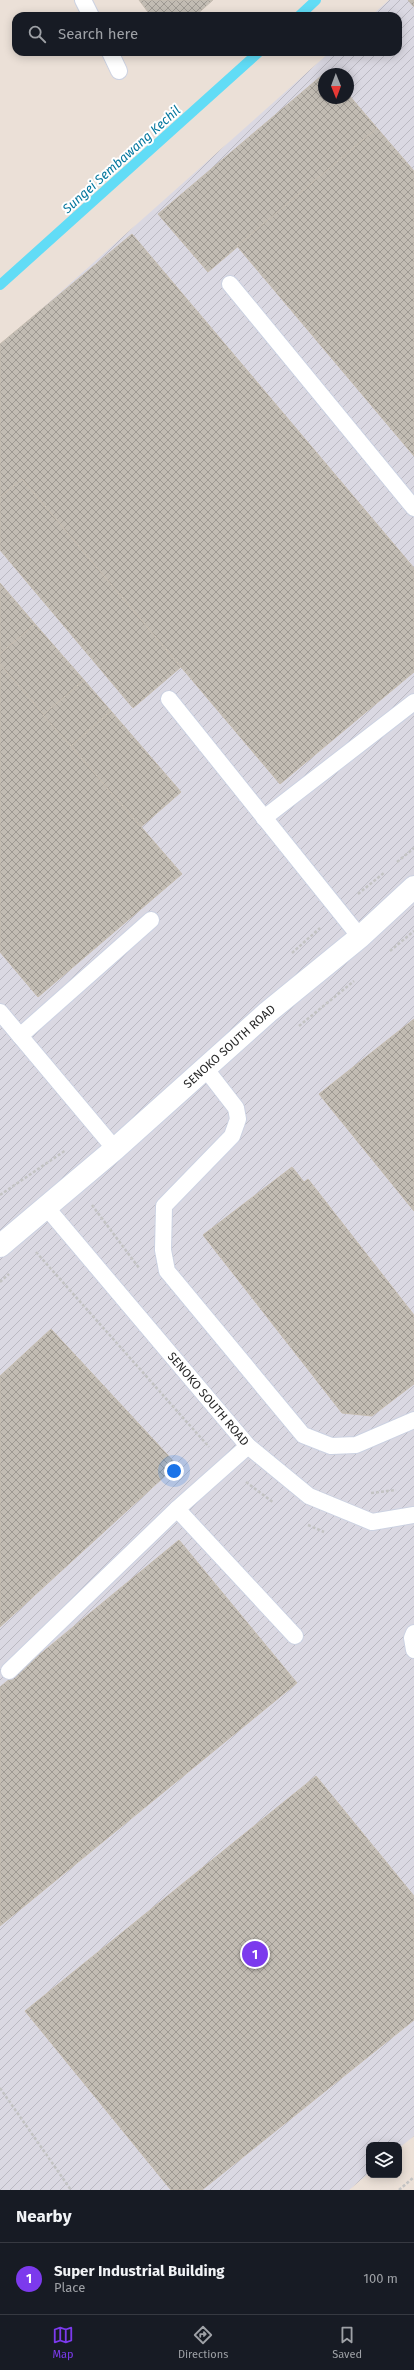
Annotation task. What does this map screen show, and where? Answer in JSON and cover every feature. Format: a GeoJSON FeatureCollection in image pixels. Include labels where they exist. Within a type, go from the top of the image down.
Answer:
{"type":"FeatureCollection","features":[{"type":"Feature","properties":{"kind":"street","name":"SENOKO SOUTH ROAD"},"geometry":{"type":"LineString","coordinates":[[0,1246],[47,1208],[115,1149],[268,1012],[360,937],[414,887]]}},
{"type":"Feature","properties":{"kind":"lane"},"geometry":{"type":"LineString","coordinates":[[83,0],[89,12]]}},
{"type":"Feature","properties":{"kind":"lane"},"geometry":{"type":"LineString","coordinates":[[112,56],[119,71]]}},
{"type":"Feature","properties":{"kind":"lane"},"geometry":{"type":"LineString","coordinates":[[230,284],[414,508]]}},
{"type":"Feature","properties":{"kind":"lane"},"geometry":{"type":"LineString","coordinates":[[169,700],[360,937]]}},
{"type":"Feature","properties":{"kind":"lane"},"geometry":{"type":"LineString","coordinates":[[264,818],[414,702]]}},
{"type":"Feature","properties":{"kind":"lane"},"geometry":{"type":"LineString","coordinates":[[20,1036],[151,920]]}},
{"type":"Feature","properties":{"kind":"lane"},"geometry":{"type":"LineString","coordinates":[[0,1012],[115,1149]]}},
{"type":"Feature","properties":{"kind":"lane"},"geometry":{"type":"LineString","coordinates":[[205,1068],[236,1108],[238,1119],[232,1136],[164,1206],[163,1250],[167,1271],[303,1435],[331,1446],[356,1445],[414,1420]]}},
{"type":"Feature","properties":{"kind":"lane","name":"SENOKO SOUTH ROAD"},"geometry":{"type":"LineString","coordinates":[[47,1208],[248,1446],[309,1496],[372,1522],[414,1515]]}},
{"type":"Feature","properties":{"kind":"lane"},"geometry":{"type":"LineString","coordinates":[[9,1671],[177,1509],[248,1446]]}},
{"type":"Feature","properties":{"kind":"lane"},"geometry":{"type":"LineString","coordinates":[[177,1509],[295,1636]]}},
{"type":"Feature","properties":{"kind":"lane"},"geometry":{"type":"LineString","coordinates":[[414,1633],[412,1638],[414,1650]]}},
{"type":"Feature","properties":{"kind":"path"},"geometry":{"type":"LineString","coordinates":[[0,2088],[71,2190]]}},
{"type":"Feature","properties":{"kind":"path"},"geometry":{"type":"LineString","coordinates":[[399,2190],[414,2177]]}},
{"type":"Feature","properties":{"kind":"shaded area"},"geometry":{"type":"Polygon","coordinates":[[[389,0],[414,0],[414,2136],[402,2146],[402,2142],[366,2142],[366,2176],[349,2190],[0,2190],[0,346],[326,56],[402,56],[402,12],[376,12],[389,0]]]}},
{"type":"Feature","properties":{"kind":"building"},"geometry":{"type":"Polygon","coordinates":[[[139,0],[213,0],[200,12],[148,12],[139,0]]]}},
{"type":"Feature","properties":{"kind":"building"},"geometry":{"type":"Polygon","coordinates":[[[408,0],[414,0],[414,7],[408,0]]]}},
{"type":"Feature","properties":{"kind":"building"},"geometry":{"type":"Polygon","coordinates":[[[318,79],[318,104],[354,104],[354,101],[377,128],[208,272],[158,214],[318,79]]]}},
{"type":"Feature","properties":{"kind":"building"},"geometry":{"type":"Polygon","coordinates":[[[377,128],[414,171],[414,456],[237,246],[377,128]]]}},
{"type":"Feature","properties":{"kind":"building"},"geometry":{"type":"Polygon","coordinates":[[[132,234],[414,568],[414,672],[280,784],[22,479],[0,497],[0,344],[132,234]]]}},
{"type":"Feature","properties":{"kind":"building"},"geometry":{"type":"Polygon","coordinates":[[[22,479],[181,667],[133,708],[0,550],[0,497],[22,479]]]}},
{"type":"Feature","properties":{"kind":"building"},"geometry":{"type":"Polygon","coordinates":[[[0,583],[35,624],[0,654],[0,583]]]}},
{"type":"Feature","properties":{"kind":"building"},"geometry":{"type":"Polygon","coordinates":[[[35,624],[84,680],[43,715],[0,664],[0,654],[35,624]]]}},
{"type":"Feature","properties":{"kind":"building"},"geometry":{"type":"Polygon","coordinates":[[[0,664],[182,874],[38,997],[0,952],[0,664]]]}},
{"type":"Feature","properties":{"kind":"building"},"geometry":{"type":"Polygon","coordinates":[[[84,680],[111,711],[71,746],[43,715],[84,680]]]}},
{"type":"Feature","properties":{"kind":"building"},"geometry":{"type":"Polygon","coordinates":[[[111,711],[181,792],[141,827],[71,746],[111,711]]]}},
{"type":"Feature","properties":{"kind":"building"},"geometry":{"type":"Polygon","coordinates":[[[414,1019],[414,1211],[319,1094],[414,1019]]]}},
{"type":"Feature","properties":{"kind":"building"},"geometry":{"type":"Polygon","coordinates":[[[292,1167],[304,1182],[308,1179],[414,1315],[414,1384],[372,1416],[342,1413],[203,1235],[292,1167]]]}},
{"type":"Feature","properties":{"kind":"building"},"geometry":{"type":"Polygon","coordinates":[[[51,1329],[177,1465],[0,1627],[0,1376],[51,1329]]]}},
{"type":"Feature","properties":{"kind":"building"},"geometry":{"type":"Polygon","coordinates":[[[179,1540],[297,1683],[0,1926],[0,1687],[179,1540]]]}},
{"type":"Feature","properties":{"kind":"building"},"geometry":{"type":"Polygon","coordinates":[[[316,1776],[414,1896],[414,2020],[202,2190],[171,2190],[25,2011],[316,1776]]]}},
{"type":"Feature","properties":{"kind":"waterway","name":"Sungei Sembawang Kechil"},"geometry":{"type":"LineString","coordinates":[[303,12],[316,0]]}},
{"type":"Feature","properties":{"kind":"waterway","name":"Sungei Sembawang Kechil"},"geometry":{"type":"LineString","coordinates":[[0,285],[255,56]]}},
{"type":"Feature","properties":{"kind":"place","name":"Super Industrial Building"},"geometry":{"type":"Point","coordinates":[255,1954]}}]}
